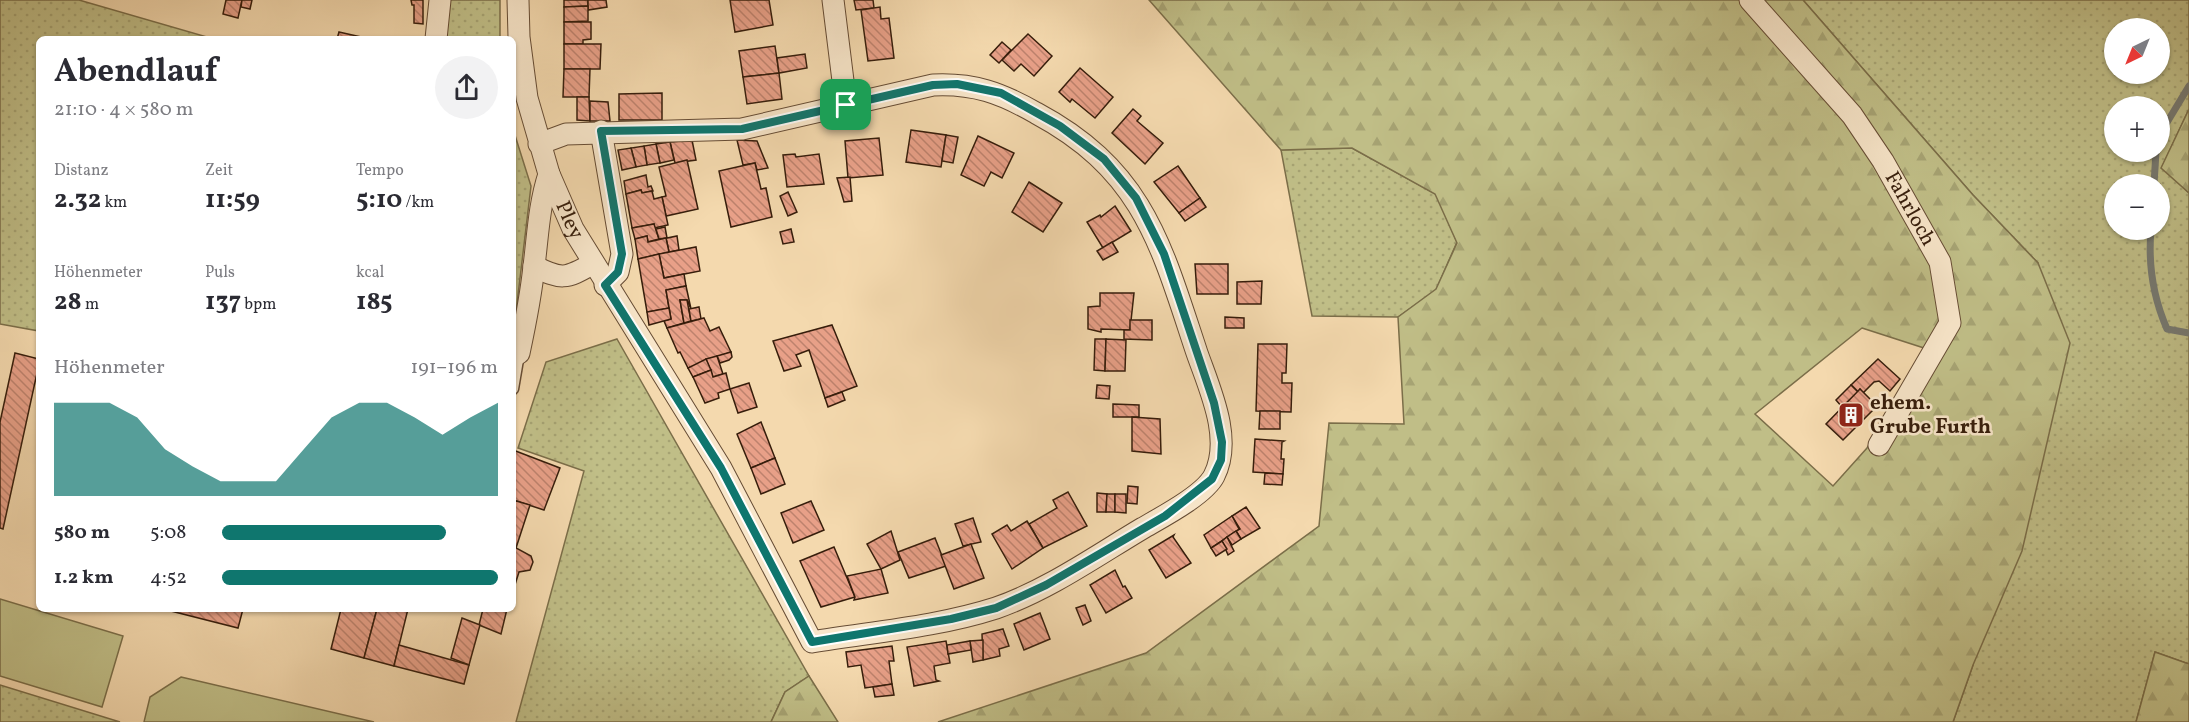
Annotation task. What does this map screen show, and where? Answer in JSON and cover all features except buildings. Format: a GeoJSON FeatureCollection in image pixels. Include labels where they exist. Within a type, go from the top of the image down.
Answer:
{"type":"FeatureCollection","features":[{"type":"Feature","properties":{"kind":"street"},"geometry":{"type":"LineString","coordinates":[[436,36],[440,0]]}},
{"type":"Feature","properties":{"kind":"street","name":"Pley"},"geometry":{"type":"LineString","coordinates":[[518,0],[519,37],[527,98],[549,174],[592,264],[721,468],[812,642],[951,619],[996,608],[1046,585],[1165,516],[1212,479],[1221,460],[1222,442],[1214,403],[1164,254],[1136,198],[1104,159],[1060,126],[1001,93],[957,84],[933,85],[846,105]]}},
{"type":"Feature","properties":{"kind":"street"},"geometry":{"type":"LineString","coordinates":[[540,144],[566,134],[601,131],[742,129],[846,105],[833,0]]}},
{"type":"Feature","properties":{"kind":"street","name":"Fahrloch"},"geometry":{"type":"LineString","coordinates":[[1750,0],[1852,115],[1883,161],[1940,262],[1950,323],[1879,445]]}},
{"type":"Feature","properties":{"kind":"street","name":"Pley"},"geometry":{"type":"LineString","coordinates":[[601,131],[622,254],[618,272],[605,285]]}},
{"type":"Feature","properties":{"kind":"street","name":"Pley"},"geometry":{"type":"LineString","coordinates":[[516,355],[534,266],[539,204],[549,174]]}},
{"type":"Feature","properties":{"kind":"street","name":"Pley"},"geometry":{"type":"LineString","coordinates":[[534,266],[556,277],[575,274],[592,264]]}},
{"type":"Feature","properties":{"kind":"green space"},"geometry":{"type":"Polygon","coordinates":[[[0,0],[79,0],[204,36],[36,36],[36,330],[0,324],[0,0]]]}},
{"type":"Feature","properties":{"kind":"green space"},"geometry":{"type":"Polygon","coordinates":[[[447,0],[500,0],[500,36],[443,36],[447,0]]]}},
{"type":"Feature","properties":{"kind":"green space"},"geometry":{"type":"Polygon","coordinates":[[[1149,0],[1803,0],[1973,195],[2038,263],[2070,343],[2022,551],[1973,665],[1953,722],[938,722],[1146,653],[1319,526],[1329,423],[1404,424],[1398,317],[1436,289],[1457,243],[1435,194],[1352,148],[1281,150],[1149,0]],[[1862,328],[1755,414],[1833,486],[1867,448],[1927,349],[1862,328]]]}},
{"type":"Feature","properties":{"kind":"green space"},"geometry":{"type":"Polygon","coordinates":[[[1803,0],[2189,0],[2189,109],[2170,150],[2170,96],[2104,96],[2104,162],[2164,162],[2162,167],[2169,174],[2104,174],[2104,240],[2170,240],[2170,175],[2189,193],[2189,664],[2155,652],[2136,722],[1953,722],[1973,665],[2038,263],[1973,195],[1803,0]]]}},
{"type":"Feature","properties":{"kind":"green space"},"geometry":{"type":"Polygon","coordinates":[[[2189,109],[2189,193],[2161,168],[2164,162],[2170,162],[2170,149],[2189,109]]]}},
{"type":"Feature","properties":{"kind":"green space"},"geometry":{"type":"Polygon","coordinates":[[[516,138],[531,186],[516,312],[516,138]]]}},
{"type":"Feature","properties":{"kind":"green space"},"geometry":{"type":"Polygon","coordinates":[[[1352,148],[1436,194],[1457,242],[1436,290],[1398,317],[1312,316],[1281,150],[1352,148]]]}},
{"type":"Feature","properties":{"kind":"green space"},"geometry":{"type":"Polygon","coordinates":[[[617,339],[809,676],[785,692],[771,722],[516,722],[584,471],[518,448],[546,362],[617,339]]]}},
{"type":"Feature","properties":{"kind":"green space"},"geometry":{"type":"Polygon","coordinates":[[[0,599],[36,610],[36,612],[43,612],[123,636],[102,707],[0,676],[0,599]]]}},
{"type":"Feature","properties":{"kind":"green space"},"geometry":{"type":"Polygon","coordinates":[[[2155,652],[2189,664],[2189,722],[2136,722],[2155,652]]]}},
{"type":"Feature","properties":{"kind":"green space"},"geometry":{"type":"Polygon","coordinates":[[[809,676],[838,722],[771,722],[785,692],[809,676]]]}},
{"type":"Feature","properties":{"kind":"green space"},"geometry":{"type":"Polygon","coordinates":[[[181,677],[374,722],[144,722],[150,697],[181,677]]]}},
{"type":"Feature","properties":{"kind":"green space"},"geometry":{"type":"Polygon","coordinates":[[[0,685],[120,722],[0,722],[0,685]]]}},
{"type":"Feature","properties":{"kind":"waterway"},"geometry":{"type":"LineString","coordinates":[[2170,117],[2189,86]]}},
{"type":"Feature","properties":{"kind":"waterway"},"geometry":{"type":"LineString","coordinates":[[2155,162],[2155,174]]}},
{"type":"Feature","properties":{"kind":"waterway"},"geometry":{"type":"LineString","coordinates":[[2151,240],[2153,280],[2162,317],[2167,329],[2189,333]]}},
{"type":"Feature","properties":{"kind":"place","name":"ehem. Grube Furth"},"geometry":{"type":"Point","coordinates":[1851,415]}},
{"type":"Feature","properties":{"kind":"route"},"geometry":{"type":"LineString","coordinates":[[957,84],[1001,93],[1060,126],[1104,159],[1136,198],[1164,254],[1214,403],[1222,442],[1221,460],[1212,479],[1165,516],[1046,585],[996,608],[951,619],[812,642],[721,468],[605,285],[618,272],[622,254],[601,131],[742,129],[846,105],[933,85],[957,84]]}}]}
